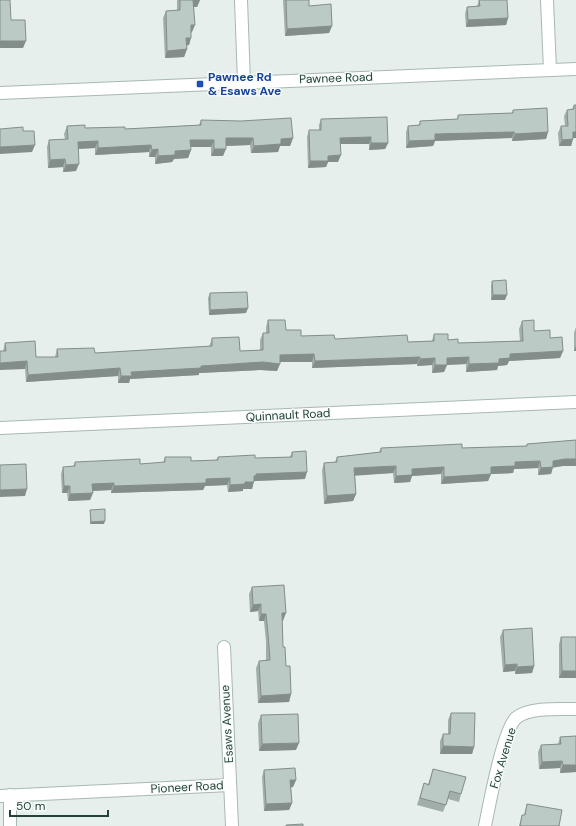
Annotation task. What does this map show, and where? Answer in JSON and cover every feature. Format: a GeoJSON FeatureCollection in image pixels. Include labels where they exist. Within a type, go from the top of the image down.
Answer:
{"type":"FeatureCollection","features":[{"type":"Feature","properties":{"kind":"street"},"geometry":{"type":"LineString","coordinates":[[240,0],[244,82]]}},
{"type":"Feature","properties":{"kind":"street"},"geometry":{"type":"LineString","coordinates":[[547,0],[550,70]]}},
{"type":"Feature","properties":{"kind":"street","name":"Pawnee Road"},"geometry":{"type":"LineString","coordinates":[[0,93],[576,69]]}},
{"type":"Feature","properties":{"kind":"street","name":"Quinnault Road"},"geometry":{"type":"LineString","coordinates":[[0,428],[576,402]]}},
{"type":"Feature","properties":{"kind":"street","name":"Esaws Avenue"},"geometry":{"type":"LineString","coordinates":[[224,647],[232,826]]}},
{"type":"Feature","properties":{"kind":"street","name":"Fox Avenue"},"geometry":{"type":"LineString","coordinates":[[485,826],[509,731],[516,718],[530,712],[543,710],[576,709]]}},
{"type":"Feature","properties":{"kind":"street","name":"Pioneer Road"},"geometry":{"type":"LineString","coordinates":[[5,796],[230,785]]}},
{"type":"Feature","properties":{"kind":"street"},"geometry":{"type":"LineString","coordinates":[[5,796],[7,823]]}},
{"type":"Feature","properties":{"kind":"building"},"geometry":{"type":"Polygon","coordinates":[[[0,0],[10,0],[11,20],[25,20],[26,41],[0,41],[0,0]]]}},
{"type":"Feature","properties":{"kind":"building"},"geometry":{"type":"Polygon","coordinates":[[[180,0],[193,0],[195,25],[191,25],[191,38],[186,38],[187,49],[167,51],[166,11],[180,10],[180,0]]]}},
{"type":"Feature","properties":{"kind":"building"},"geometry":{"type":"Polygon","coordinates":[[[286,0],[309,0],[309,6],[331,4],[332,26],[287,29],[286,0]]]}},
{"type":"Feature","properties":{"kind":"building"},"geometry":{"type":"Polygon","coordinates":[[[479,0],[507,0],[508,18],[468,20],[467,7],[480,6],[479,0]]]}},
{"type":"Feature","properties":{"kind":"building"},"geometry":{"type":"Polygon","coordinates":[[[574,105],[576,105],[576,132],[573,132],[573,139],[562,140],[561,126],[568,126],[567,110],[574,109],[574,105]]]}},
{"type":"Feature","properties":{"kind":"building"},"geometry":{"type":"Polygon","coordinates":[[[547,108],[548,132],[515,134],[514,132],[435,134],[435,140],[409,141],[408,126],[420,125],[420,121],[458,119],[458,115],[513,113],[513,110],[547,108]]]}},
{"type":"Feature","properties":{"kind":"building"},"geometry":{"type":"Polygon","coordinates":[[[387,117],[388,143],[371,143],[371,137],[340,138],[341,155],[328,156],[328,161],[310,161],[309,130],[321,130],[321,119],[387,117]]]}},
{"type":"Feature","properties":{"kind":"building"},"geometry":{"type":"Polygon","coordinates":[[[291,118],[293,138],[281,139],[281,144],[254,146],[253,138],[226,138],[226,149],[214,149],[214,140],[190,140],[191,150],[175,151],[175,155],[158,156],[158,149],[152,150],[151,145],[98,148],[98,141],[78,142],[79,164],[66,165],[65,159],[50,160],[49,140],[68,139],[67,126],[85,125],[85,128],[125,127],[125,129],[201,125],[201,120],[241,121],[291,118]]]}},
{"type":"Feature","properties":{"kind":"building"},"geometry":{"type":"Polygon","coordinates":[[[23,127],[23,131],[34,131],[35,145],[0,147],[0,129],[23,127]]]}},
{"type":"Feature","properties":{"kind":"building"},"geometry":{"type":"Polygon","coordinates":[[[506,280],[507,295],[493,295],[492,281],[506,280]]]}},
{"type":"Feature","properties":{"kind":"building"},"geometry":{"type":"Polygon","coordinates":[[[247,292],[248,308],[210,310],[210,293],[247,292]]]}},
{"type":"Feature","properties":{"kind":"building"},"geometry":{"type":"Polygon","coordinates":[[[268,320],[285,320],[286,330],[301,330],[301,336],[334,335],[335,339],[407,335],[408,342],[434,341],[434,334],[448,334],[448,340],[458,339],[458,343],[523,341],[522,321],[534,320],[534,331],[550,330],[550,338],[562,337],[563,351],[510,354],[510,358],[499,359],[499,363],[469,364],[469,357],[447,358],[447,365],[435,365],[435,358],[420,359],[420,357],[315,361],[314,354],[280,355],[280,364],[263,362],[201,366],[201,368],[131,372],[132,376],[121,376],[120,368],[28,375],[27,361],[0,363],[0,351],[6,351],[5,343],[35,341],[36,357],[58,357],[57,349],[94,348],[95,353],[212,346],[212,338],[239,337],[240,351],[263,350],[263,333],[269,333],[268,320]]]}},
{"type":"Feature","properties":{"kind":"building"},"geometry":{"type":"Polygon","coordinates":[[[576,440],[576,459],[553,461],[553,467],[541,468],[540,461],[515,462],[515,466],[491,467],[491,474],[444,477],[444,467],[412,469],[412,475],[396,476],[396,466],[354,468],[356,494],[327,496],[324,463],[337,462],[337,457],[381,452],[381,448],[462,444],[462,448],[527,446],[527,444],[576,440]]]}},
{"type":"Feature","properties":{"kind":"building"},"geometry":{"type":"Polygon","coordinates":[[[306,451],[307,472],[256,474],[256,476],[254,476],[254,482],[245,482],[245,484],[230,485],[230,478],[206,479],[206,483],[114,486],[114,483],[92,484],[93,493],[70,494],[70,486],[64,486],[63,467],[75,466],[75,462],[140,459],[140,464],[165,462],[165,457],[191,457],[191,461],[218,460],[218,457],[255,455],[255,458],[292,457],[292,452],[306,451]]]}},
{"type":"Feature","properties":{"kind":"building"},"geometry":{"type":"Polygon","coordinates":[[[26,464],[27,489],[0,490],[0,465],[26,464]]]}},
{"type":"Feature","properties":{"kind":"building"},"geometry":{"type":"Polygon","coordinates":[[[105,509],[105,521],[91,522],[90,510],[105,509]]]}},
{"type":"Feature","properties":{"kind":"building"},"geometry":{"type":"Polygon","coordinates":[[[284,585],[286,613],[282,613],[283,647],[285,647],[286,666],[290,666],[291,694],[261,696],[259,661],[270,660],[268,634],[266,614],[261,614],[261,604],[253,605],[252,587],[284,585]]]}},
{"type":"Feature","properties":{"kind":"building"},"geometry":{"type":"Polygon","coordinates":[[[532,628],[534,666],[517,667],[517,664],[505,665],[503,630],[532,628]]]}},
{"type":"Feature","properties":{"kind":"building"},"geometry":{"type":"Polygon","coordinates":[[[561,637],[576,637],[576,671],[562,671],[561,637]]]}},
{"type":"Feature","properties":{"kind":"building"},"geometry":{"type":"Polygon","coordinates":[[[451,713],[475,713],[474,747],[443,746],[443,734],[450,734],[451,713]]]}},
{"type":"Feature","properties":{"kind":"building"},"geometry":{"type":"Polygon","coordinates":[[[298,714],[299,743],[262,744],[261,715],[298,714]]]}},
{"type":"Feature","properties":{"kind":"building"},"geometry":{"type":"Polygon","coordinates":[[[576,736],[576,765],[563,765],[562,761],[542,762],[541,745],[561,744],[560,737],[576,736]]]}},
{"type":"Feature","properties":{"kind":"building"},"geometry":{"type":"Polygon","coordinates":[[[295,768],[296,780],[290,780],[292,803],[266,804],[264,770],[295,768]]]}},
{"type":"Feature","properties":{"kind":"building"},"geometry":{"type":"Polygon","coordinates":[[[433,769],[466,777],[461,794],[450,791],[446,805],[420,798],[424,783],[429,785],[433,769]]]}},
{"type":"Feature","properties":{"kind":"building"},"geometry":{"type":"Polygon","coordinates":[[[527,804],[562,810],[559,826],[520,826],[522,815],[525,815],[527,804]]]}},
{"type":"Feature","properties":{"kind":"building"},"geometry":{"type":"Polygon","coordinates":[[[303,824],[303,826],[286,826],[286,825],[303,824]]]}},
{"type":"Feature","properties":{"kind":"place","name":"Pawnee Rd & Esaws Ave"},"geometry":{"type":"Point","coordinates":[200,84]}}]}
